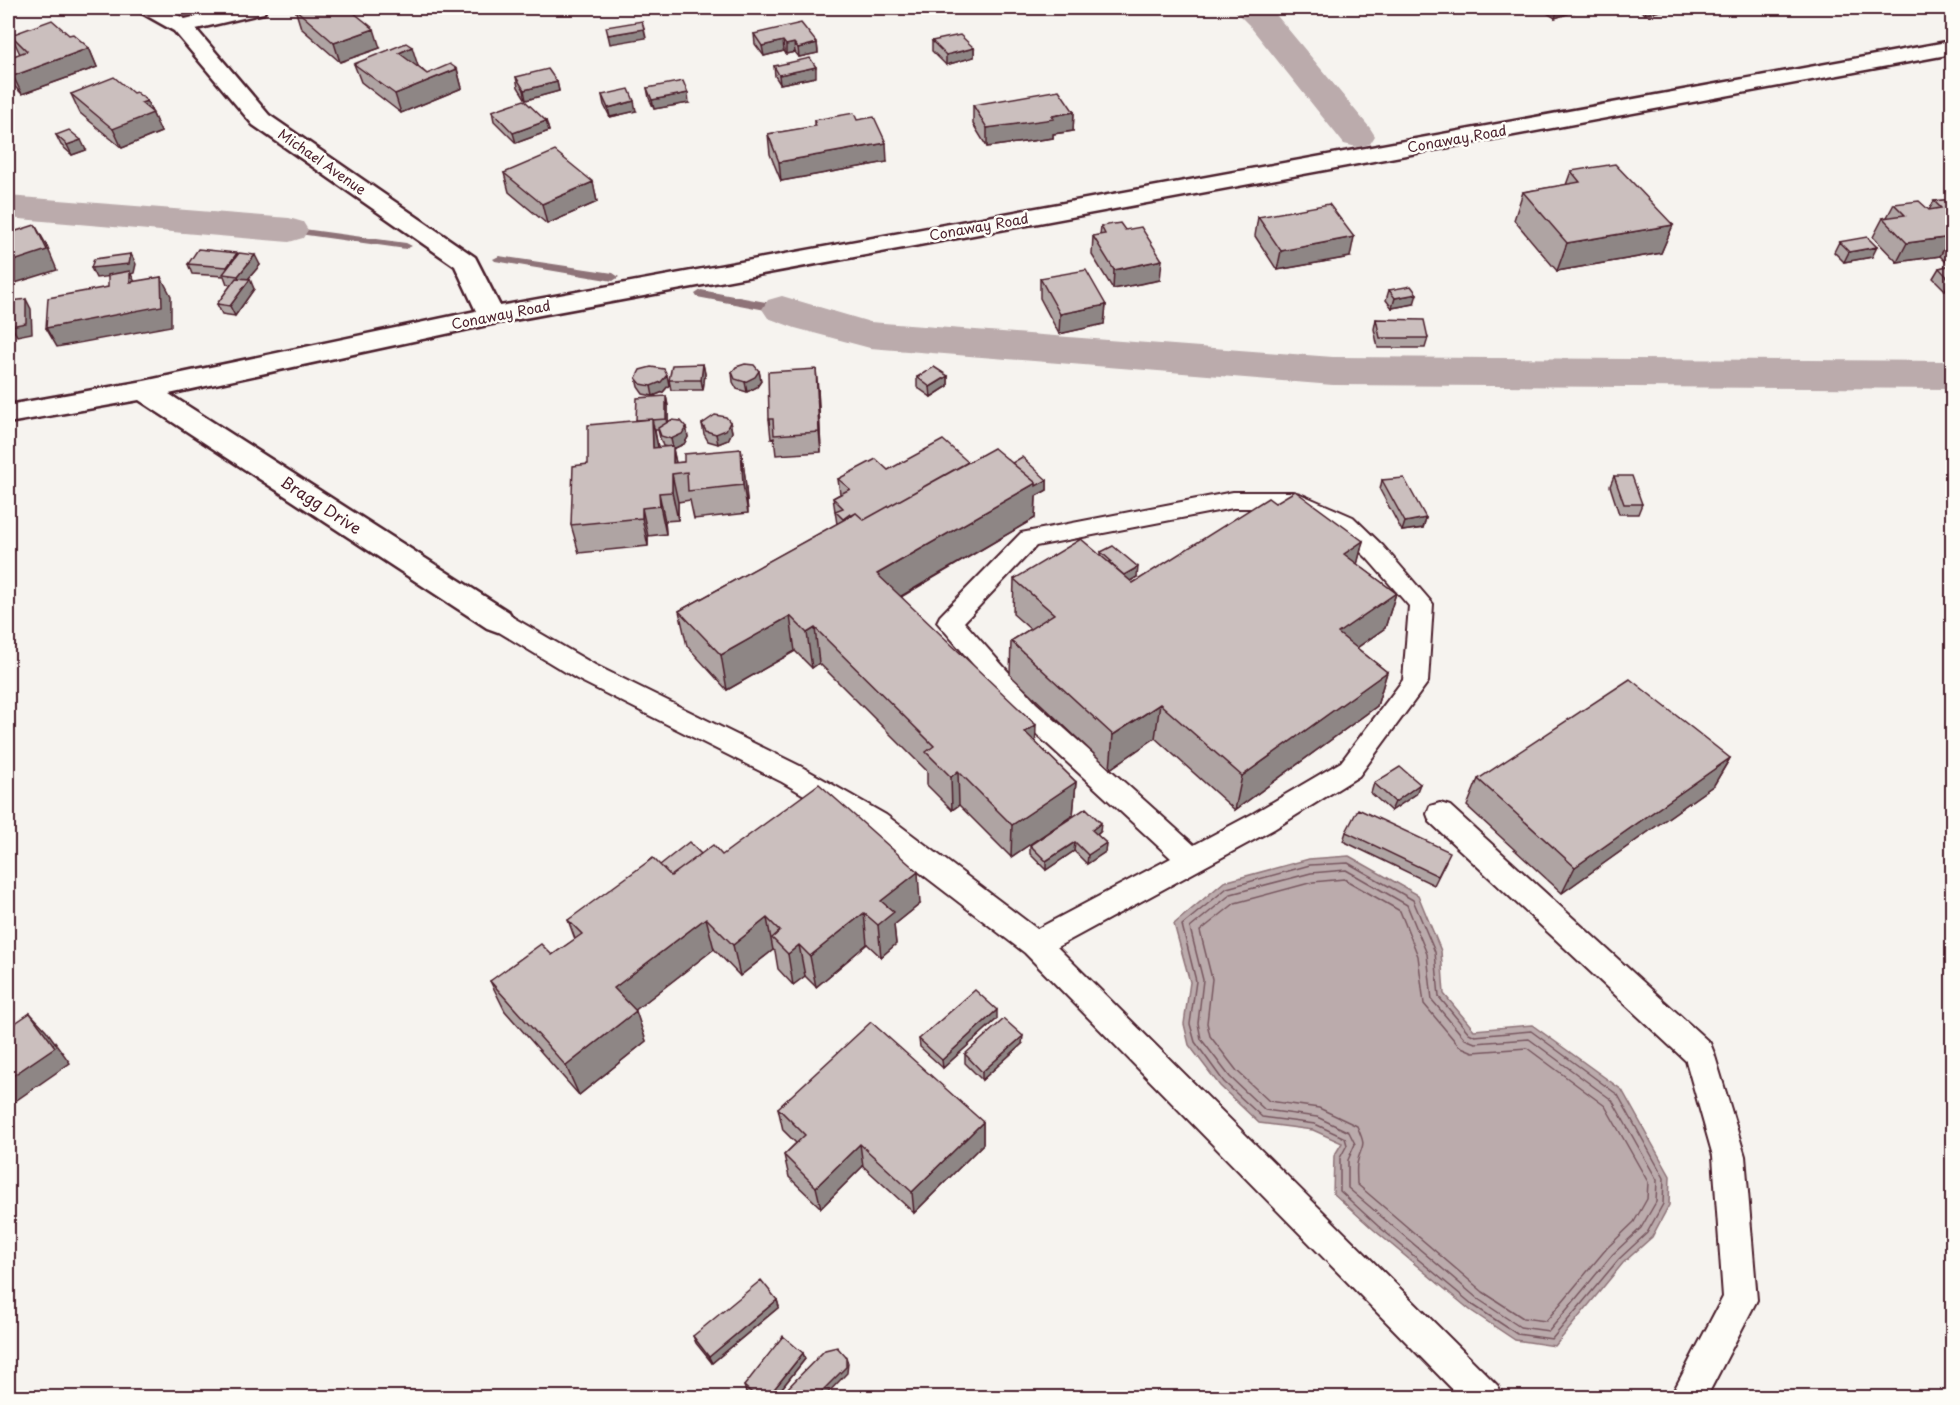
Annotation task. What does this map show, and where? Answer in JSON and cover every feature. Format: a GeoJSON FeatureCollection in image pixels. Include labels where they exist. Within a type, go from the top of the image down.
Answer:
{"type":"FeatureCollection","features":[{"type":"Feature","properties":{"kind":"street","name":"Michael Avenue"},"geometry":{"type":"LineString","coordinates":[[150,8],[182,26],[261,120],[466,262],[492,316]]}},
{"type":"Feature","properties":{"kind":"street"},"geometry":{"type":"LineString","coordinates":[[182,26],[256,8]]}},
{"type":"Feature","properties":{"kind":"street","name":"Conaway Road"},"geometry":{"type":"LineString","coordinates":[[8,414],[144,390],[492,316],[1953,48]]}},
{"type":"Feature","properties":{"kind":"street","name":"Bragg Drive"},"geometry":{"type":"LineString","coordinates":[[144,390],[498,620]]}},
{"type":"Feature","properties":{"kind":"lane"},"geometry":{"type":"LineString","coordinates":[[1035,944],[1192,860],[1264,821],[1350,769],[1415,682],[1420,604],[1375,552],[1345,523],[1292,500],[1233,500],[1029,539],[948,622],[1027,710],[1192,860]]}},
{"type":"Feature","properties":{"kind":"lane"},"geometry":{"type":"LineString","coordinates":[[498,620],[586,672],[790,774],[876,823],[1035,944],[1486,1398]]}},
{"type":"Feature","properties":{"kind":"lane"},"geometry":{"type":"LineString","coordinates":[[1440,814],[1699,1053],[1729,1156],[1740,1300],[1687,1398]]}},
{"type":"Feature","properties":{"kind":"water"},"geometry":{"type":"Polygon","coordinates":[[[1349,856],[1418,895],[1441,951],[1444,994],[1474,1030],[1532,1025],[1622,1090],[1670,1176],[1669,1205],[1652,1237],[1623,1263],[1555,1346],[1515,1340],[1470,1310],[1333,1193],[1334,1156],[1342,1143],[1313,1130],[1259,1123],[1220,1086],[1189,1045],[1184,1024],[1190,982],[1174,924],[1224,882],[1309,859],[1349,856]]]}},
{"type":"Feature","properties":{"kind":"building"},"geometry":{"type":"Polygon","coordinates":[[[348,8],[374,29],[334,43],[295,9],[348,8]]]}},
{"type":"Feature","properties":{"kind":"building"},"geometry":{"type":"Polygon","coordinates":[[[52,20],[89,48],[13,76],[8,71],[8,58],[27,51],[11,35],[52,20]]]}},
{"type":"Feature","properties":{"kind":"building"},"geometry":{"type":"Polygon","coordinates":[[[642,21],[644,29],[608,35],[606,27],[642,21]]]}},
{"type":"Feature","properties":{"kind":"building"},"geometry":{"type":"Polygon","coordinates":[[[801,23],[817,43],[798,48],[794,43],[786,45],[783,41],[762,46],[754,34],[801,23]]]}},
{"type":"Feature","properties":{"kind":"building"},"geometry":{"type":"Polygon","coordinates":[[[960,35],[974,48],[946,55],[932,41],[960,35]]]}},
{"type":"Feature","properties":{"kind":"building"},"geometry":{"type":"Polygon","coordinates":[[[406,43],[412,47],[399,53],[427,74],[450,64],[457,69],[395,94],[354,64],[406,43]]]}},
{"type":"Feature","properties":{"kind":"building"},"geometry":{"type":"Polygon","coordinates":[[[810,58],[816,67],[779,75],[774,66],[810,58]]]}},
{"type":"Feature","properties":{"kind":"building"},"geometry":{"type":"Polygon","coordinates":[[[548,69],[557,82],[524,90],[516,77],[548,69]]]}},
{"type":"Feature","properties":{"kind":"building"},"geometry":{"type":"Polygon","coordinates":[[[114,77],[147,101],[141,103],[153,113],[113,129],[71,94],[114,77]]]}},
{"type":"Feature","properties":{"kind":"building"},"geometry":{"type":"Polygon","coordinates":[[[683,81],[688,93],[652,100],[647,88],[683,81]]]}},
{"type":"Feature","properties":{"kind":"building"},"geometry":{"type":"Polygon","coordinates":[[[629,89],[634,101],[608,108],[602,95],[629,89]]]}},
{"type":"Feature","properties":{"kind":"building"},"geometry":{"type":"Polygon","coordinates":[[[1059,90],[1074,112],[1052,116],[1054,119],[987,128],[973,105],[1059,90]]]}},
{"type":"Feature","properties":{"kind":"building"},"geometry":{"type":"Polygon","coordinates":[[[524,100],[546,121],[513,133],[492,111],[524,100]]]}},
{"type":"Feature","properties":{"kind":"building"},"geometry":{"type":"Polygon","coordinates":[[[854,113],[857,120],[874,117],[886,143],[779,162],[768,134],[816,126],[814,120],[854,113]]]}},
{"type":"Feature","properties":{"kind":"building"},"geometry":{"type":"Polygon","coordinates":[[[69,130],[81,140],[67,145],[56,135],[69,130]]]}},
{"type":"Feature","properties":{"kind":"building"},"geometry":{"type":"Polygon","coordinates":[[[555,151],[593,182],[542,204],[504,173],[555,151]]]}},
{"type":"Feature","properties":{"kind":"building"},"geometry":{"type":"Polygon","coordinates":[[[1615,164],[1673,225],[1567,243],[1523,192],[1580,182],[1571,171],[1615,164]]]}},
{"type":"Feature","properties":{"kind":"building"},"geometry":{"type":"Polygon","coordinates":[[[1953,199],[1953,238],[1907,243],[1883,218],[1905,215],[1894,204],[1919,201],[1929,210],[1941,208],[1934,201],[1953,199]]]}},
{"type":"Feature","properties":{"kind":"building"},"geometry":{"type":"Polygon","coordinates":[[[1329,204],[1354,237],[1281,251],[1258,217],[1329,204]]]}},
{"type":"Feature","properties":{"kind":"building"},"geometry":{"type":"Polygon","coordinates":[[[1120,223],[1125,230],[1141,227],[1162,260],[1114,270],[1093,236],[1105,234],[1101,226],[1120,223]]]}},
{"type":"Feature","properties":{"kind":"building"},"geometry":{"type":"Polygon","coordinates":[[[35,225],[47,250],[8,263],[8,227],[10,233],[35,225]]]}},
{"type":"Feature","properties":{"kind":"building"},"geometry":{"type":"Polygon","coordinates":[[[1867,237],[1877,247],[1849,252],[1839,242],[1867,237]]]}},
{"type":"Feature","properties":{"kind":"building"},"geometry":{"type":"Polygon","coordinates":[[[198,249],[237,253],[227,267],[188,264],[198,249]]]}},
{"type":"Feature","properties":{"kind":"building"},"geometry":{"type":"Polygon","coordinates":[[[239,253],[255,255],[238,276],[223,274],[239,253]]]}},
{"type":"Feature","properties":{"kind":"building"},"geometry":{"type":"Polygon","coordinates":[[[131,254],[129,264],[91,268],[94,259],[131,254]]]}},
{"type":"Feature","properties":{"kind":"building"},"geometry":{"type":"Polygon","coordinates":[[[1953,265],[1953,279],[1950,280],[1939,268],[1953,265]]]}},
{"type":"Feature","properties":{"kind":"building"},"geometry":{"type":"Polygon","coordinates":[[[1086,270],[1106,305],[1060,314],[1040,278],[1086,270]]]}},
{"type":"Feature","properties":{"kind":"building"},"geometry":{"type":"Polygon","coordinates":[[[130,271],[130,282],[161,277],[162,306],[46,328],[48,298],[108,287],[108,275],[130,271]]]}},
{"type":"Feature","properties":{"kind":"building"},"geometry":{"type":"Polygon","coordinates":[[[236,278],[250,279],[230,306],[217,304],[236,278]]]}},
{"type":"Feature","properties":{"kind":"building"},"geometry":{"type":"Polygon","coordinates":[[[1411,286],[1417,294],[1395,298],[1389,290],[1411,286]]]}},
{"type":"Feature","properties":{"kind":"building"},"geometry":{"type":"Polygon","coordinates":[[[26,299],[26,323],[11,326],[12,301],[26,299]]]}},
{"type":"Feature","properties":{"kind":"building"},"geometry":{"type":"Polygon","coordinates":[[[1376,319],[1424,320],[1428,338],[1380,338],[1376,319]]]}},
{"type":"Feature","properties":{"kind":"building"},"geometry":{"type":"Polygon","coordinates":[[[703,364],[701,380],[669,380],[672,365],[703,364]]]}},
{"type":"Feature","properties":{"kind":"building"},"geometry":{"type":"Polygon","coordinates":[[[745,364],[754,365],[759,371],[755,377],[745,382],[735,379],[732,372],[736,367],[745,364]]]}},
{"type":"Feature","properties":{"kind":"building"},"geometry":{"type":"Polygon","coordinates":[[[651,367],[664,369],[667,375],[661,382],[651,386],[641,384],[636,378],[640,370],[651,367]]]}},
{"type":"Feature","properties":{"kind":"building"},"geometry":{"type":"Polygon","coordinates":[[[934,367],[948,376],[930,387],[917,377],[934,367]]]}},
{"type":"Feature","properties":{"kind":"building"},"geometry":{"type":"Polygon","coordinates":[[[816,369],[819,432],[774,435],[773,419],[769,419],[768,372],[816,369]]]}},
{"type":"Feature","properties":{"kind":"building"},"geometry":{"type":"Polygon","coordinates":[[[666,396],[666,419],[636,420],[637,398],[666,396]]]}},
{"type":"Feature","properties":{"kind":"building"},"geometry":{"type":"Polygon","coordinates":[[[715,415],[726,417],[730,422],[726,430],[716,434],[706,431],[702,424],[715,415]]]}},
{"type":"Feature","properties":{"kind":"building"},"geometry":{"type":"Polygon","coordinates":[[[652,419],[653,448],[673,446],[673,463],[684,462],[684,454],[741,449],[743,485],[688,491],[687,472],[672,474],[672,492],[659,493],[660,506],[642,508],[642,518],[571,525],[573,466],[588,464],[588,425],[652,419]]]}},
{"type":"Feature","properties":{"kind":"building"},"geometry":{"type":"Polygon","coordinates":[[[671,420],[681,421],[686,427],[682,434],[671,439],[661,436],[658,428],[671,420]]]}},
{"type":"Feature","properties":{"kind":"building"},"geometry":{"type":"Polygon","coordinates":[[[943,440],[968,462],[864,520],[856,513],[843,519],[835,511],[843,508],[833,498],[850,489],[838,479],[876,459],[888,470],[943,440]]]}},
{"type":"Feature","properties":{"kind":"building"},"geometry":{"type":"Polygon","coordinates":[[[994,448],[1036,483],[877,574],[1036,725],[1025,732],[1076,782],[1012,825],[958,771],[951,777],[926,752],[934,746],[815,628],[807,633],[790,616],[721,655],[679,611],[856,513],[864,520],[994,448]]]}},
{"type":"Feature","properties":{"kind":"building"},"geometry":{"type":"Polygon","coordinates":[[[1022,457],[1047,480],[1036,486],[1036,483],[1012,463],[1022,457]]]}},
{"type":"Feature","properties":{"kind":"building"},"geometry":{"type":"Polygon","coordinates":[[[1614,476],[1632,476],[1642,504],[1624,504],[1614,476]]]}},
{"type":"Feature","properties":{"kind":"building"},"geometry":{"type":"Polygon","coordinates":[[[1404,478],[1426,518],[1405,522],[1382,480],[1404,478]]]}},
{"type":"Feature","properties":{"kind":"building"},"geometry":{"type":"Polygon","coordinates":[[[1295,491],[1363,541],[1344,554],[1396,593],[1338,633],[1387,672],[1242,776],[1160,704],[1113,735],[1011,641],[1054,614],[1014,579],[1081,539],[1133,583],[1268,498],[1275,503],[1295,491]]]}},
{"type":"Feature","properties":{"kind":"building"},"geometry":{"type":"Polygon","coordinates":[[[1113,546],[1138,567],[1124,575],[1101,552],[1113,546]]]}},
{"type":"Feature","properties":{"kind":"building"},"geometry":{"type":"Polygon","coordinates":[[[1630,679],[1730,758],[1575,867],[1478,779],[1630,679]]]}},
{"type":"Feature","properties":{"kind":"building"},"geometry":{"type":"Polygon","coordinates":[[[1400,767],[1420,784],[1395,802],[1374,783],[1400,767]]]}},
{"type":"Feature","properties":{"kind":"building"},"geometry":{"type":"Polygon","coordinates":[[[819,784],[918,872],[881,901],[894,912],[878,925],[864,913],[810,956],[799,945],[788,954],[772,938],[780,931],[767,918],[733,945],[706,918],[614,988],[636,1011],[566,1066],[490,981],[541,944],[552,955],[582,934],[568,920],[653,858],[671,876],[713,845],[722,855],[819,784]]]}},
{"type":"Feature","properties":{"kind":"building"},"geometry":{"type":"Polygon","coordinates":[[[1086,808],[1101,823],[1092,830],[1106,843],[1088,855],[1075,842],[1046,861],[1030,845],[1086,808]]]}},
{"type":"Feature","properties":{"kind":"building"},"geometry":{"type":"Polygon","coordinates":[[[1358,809],[1450,852],[1438,876],[1346,832],[1358,809]]]}},
{"type":"Feature","properties":{"kind":"building"},"geometry":{"type":"Polygon","coordinates":[[[689,842],[701,854],[671,876],[660,865],[689,842]]]}},
{"type":"Feature","properties":{"kind":"building"},"geometry":{"type":"Polygon","coordinates":[[[975,990],[997,1010],[942,1060],[919,1039],[975,990]]]}},
{"type":"Feature","properties":{"kind":"building"},"geometry":{"type":"Polygon","coordinates":[[[30,1013],[55,1047],[8,1079],[8,1028],[30,1013]]]}},
{"type":"Feature","properties":{"kind":"building"},"geometry":{"type":"Polygon","coordinates":[[[1004,1019],[1023,1036],[982,1072],[965,1054],[1004,1019]]]}},
{"type":"Feature","properties":{"kind":"building"},"geometry":{"type":"Polygon","coordinates":[[[871,1022],[983,1122],[912,1192],[860,1144],[816,1187],[784,1155],[805,1135],[778,1108],[871,1022]]]}},
{"type":"Feature","properties":{"kind":"building"},"geometry":{"type":"Polygon","coordinates":[[[761,1280],[777,1300],[709,1357],[693,1336],[761,1280]]]}},
{"type":"Feature","properties":{"kind":"building"},"geometry":{"type":"Polygon","coordinates":[[[783,1336],[803,1353],[767,1398],[758,1398],[744,1386],[783,1336]]]}},
{"type":"Feature","properties":{"kind":"building"},"geometry":{"type":"Polygon","coordinates":[[[837,1347],[846,1357],[846,1367],[815,1398],[778,1398],[825,1350],[837,1347]]]}},
{"type":"Feature","properties":{"kind":"waterway"},"geometry":{"type":"LineString","coordinates":[[1248,8],[1261,18],[1357,136]]}},
{"type":"Feature","properties":{"kind":"waterway"},"geometry":{"type":"LineString","coordinates":[[8,207],[289,230]]}},
{"type":"Feature","properties":{"kind":"waterway"},"geometry":{"type":"LineString","coordinates":[[289,230],[406,246]]}},
{"type":"Feature","properties":{"kind":"waterway"},"geometry":{"type":"LineString","coordinates":[[499,259],[613,277]]}},
{"type":"Feature","properties":{"kind":"waterway"},"geometry":{"type":"LineString","coordinates":[[701,294],[782,309]]}},
{"type":"Feature","properties":{"kind":"waterway"},"geometry":{"type":"LineString","coordinates":[[782,309],[809,319],[870,335],[1333,371],[1952,375]]}}]}
